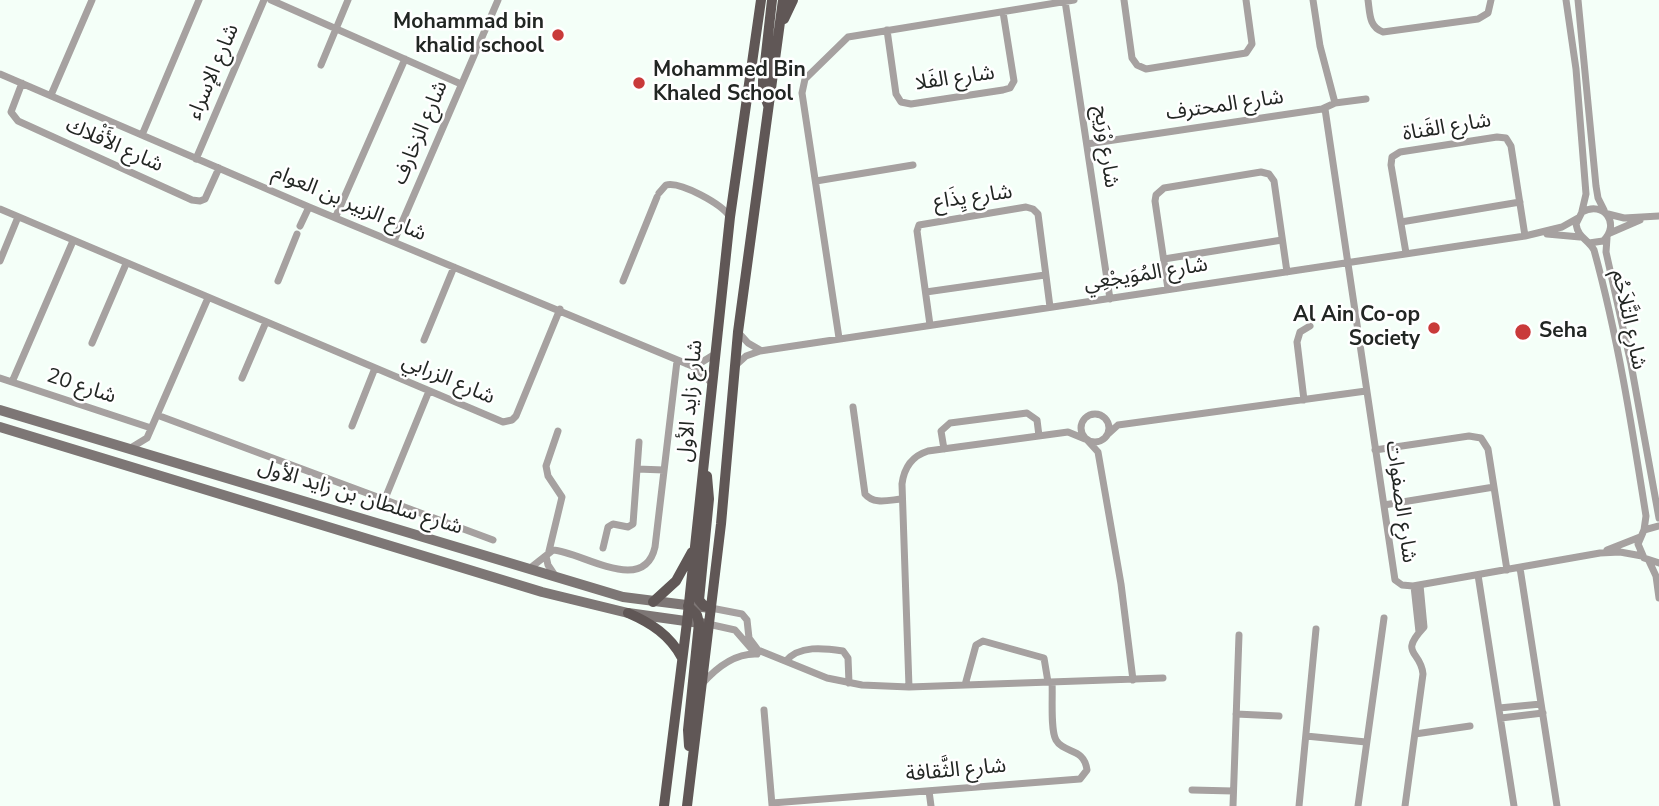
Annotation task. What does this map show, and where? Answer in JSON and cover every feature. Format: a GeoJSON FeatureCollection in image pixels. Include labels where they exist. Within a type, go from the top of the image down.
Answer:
{"type":"FeatureCollection","features":[{"type":"Feature","properties":{"kind":"main road","name":"شارع زايد الأول"},"geometry":{"type":"LineString","coordinates":[[666,806],[730,217],[758,27],[759,0]]}},
{"type":"Feature","properties":{"kind":"main road"},"geometry":{"type":"LineString","coordinates":[[769,108],[765,100],[763,81],[772,0]]}},
{"type":"Feature","properties":{"kind":"main road","name":"شارع زايد الأول"},"geometry":{"type":"LineString","coordinates":[[687,806],[701,684],[704,624],[711,607],[738,332],[783,0]]}},
{"type":"Feature","properties":{"kind":"main road"},"geometry":{"type":"LineString","coordinates":[[780,28],[793,0]]}},
{"type":"Feature","properties":{"kind":"main road","name":"شارع سلطان بن زايد الأول"},"geometry":{"type":"LineString","coordinates":[[0,410],[623,597],[711,607]]}},
{"type":"Feature","properties":{"kind":"main road","name":"شارع سلطان بن زايد الأول"},"geometry":{"type":"LineString","coordinates":[[0,427],[542,592],[628,613],[704,624]]}},
{"type":"Feature","properties":{"kind":"main road"},"geometry":{"type":"LineString","coordinates":[[704,467],[709,490],[699,600],[704,606],[711,607]]}},
{"type":"Feature","properties":{"kind":"main road"},"geometry":{"type":"LineString","coordinates":[[180,482],[208,484],[243,494],[251,485]]}},
{"type":"Feature","properties":{"kind":"main road"},"geometry":{"type":"LineString","coordinates":[[653,602],[676,582],[696,544]]}},
{"type":"Feature","properties":{"kind":"main road"},"geometry":{"type":"LineString","coordinates":[[688,606],[704,624],[688,730],[693,759]]}},
{"type":"Feature","properties":{"kind":"main road"},"geometry":{"type":"LineString","coordinates":[[628,613],[665,635],[673,642],[682,658]]}},
{"type":"Feature","properties":{"kind":"street"},"geometry":{"type":"LineString","coordinates":[[51,95],[92,0]]}},
{"type":"Feature","properties":{"kind":"street"},"geometry":{"type":"LineString","coordinates":[[142,135],[199,0]]}},
{"type":"Feature","properties":{"kind":"street","name":"شارع الإسراء"},"geometry":{"type":"LineString","coordinates":[[196,159],[264,0]]}},
{"type":"Feature","properties":{"kind":"street"},"geometry":{"type":"LineString","coordinates":[[271,0],[289,4],[336,29],[461,84]]}},
{"type":"Feature","properties":{"kind":"street"},"geometry":{"type":"LineString","coordinates":[[321,65],[348,0]]}},
{"type":"Feature","properties":{"kind":"street","name":"شارع الزخارف"},"geometry":{"type":"LineString","coordinates":[[394,241],[498,0]]}},
{"type":"Feature","properties":{"kind":"street"},"geometry":{"type":"LineString","coordinates":[[1124,0],[1132,58],[1137,65],[1146,69],[1246,53],[1252,44],[1246,0]]}},
{"type":"Feature","properties":{"kind":"street"},"geometry":{"type":"LineString","coordinates":[[1313,0],[1320,46],[1335,103]]}},
{"type":"Feature","properties":{"kind":"street"},"geometry":{"type":"LineString","coordinates":[[1368,0],[1371,23],[1378,30],[1389,32],[1484,17],[1491,8],[1491,0]]}},
{"type":"Feature","properties":{"kind":"street"},"geometry":{"type":"LineString","coordinates":[[1566,0],[1576,69],[1586,194],[1576,224],[1581,237],[1589,243],[1599,243],[1609,235],[1644,218]]}},
{"type":"Feature","properties":{"kind":"street"},"geometry":{"type":"LineString","coordinates":[[1578,0],[1596,186],[1598,198],[1612,227],[1609,235]]}},
{"type":"Feature","properties":{"kind":"street"},"geometry":{"type":"LineString","coordinates":[[839,338],[802,93],[805,79],[848,37],[1070,1]]}},
{"type":"Feature","properties":{"kind":"street","name":"شارع وْرَيج"},"geometry":{"type":"LineString","coordinates":[[1070,1],[1087,144],[1110,299]]}},
{"type":"Feature","properties":{"kind":"street","name":"شارع الفَلا"},"geometry":{"type":"LineString","coordinates":[[887,30],[895,94],[901,103],[911,104],[1003,90],[1010,88],[1014,81],[1003,12]]}},
{"type":"Feature","properties":{"kind":"street"},"geometry":{"type":"LineString","coordinates":[[336,216],[405,59]]}},
{"type":"Feature","properties":{"kind":"street","name":"شارع الزبير بن العوام"},"geometry":{"type":"LineString","coordinates":[[0,74],[309,207],[687,364],[701,372],[712,384]]}},
{"type":"Feature","properties":{"kind":"street","name":"شارع الأَفْلاك"},"geometry":{"type":"LineString","coordinates":[[22,83],[11,111],[18,121],[192,200],[205,199],[219,168]]}},
{"type":"Feature","properties":{"kind":"street","name":"شارع المحترف"},"geometry":{"type":"LineString","coordinates":[[1087,144],[1325,109],[1335,103],[1366,99]]}},
{"type":"Feature","properties":{"kind":"street","name":"شارع الصفوات"},"geometry":{"type":"LineString","coordinates":[[1325,109],[1393,574],[1402,584],[1417,585],[1600,553],[1620,552],[1642,556]]}},
{"type":"Feature","properties":{"kind":"street","name":"شارع القَناة"},"geometry":{"type":"LineString","coordinates":[[1406,253],[1391,165],[1392,157],[1399,152],[1497,137],[1506,138],[1511,145],[1525,236]]}},
{"type":"Feature","properties":{"kind":"street"},"geometry":{"type":"LineString","coordinates":[[816,181],[913,165]]}},
{"type":"Feature","properties":{"kind":"street"},"geometry":{"type":"LineString","coordinates":[[1168,289],[1155,201],[1158,192],[1164,188],[1249,174],[1265,172],[1272,177],[1287,272]]}},
{"type":"Feature","properties":{"kind":"street"},"geometry":{"type":"LineString","coordinates":[[623,281],[658,195],[666,184],[674,184],[722,206],[730,217]]}},
{"type":"Feature","properties":{"kind":"street"},"geometry":{"type":"LineString","coordinates":[[713,202],[723,200],[734,192]]}},
{"type":"Feature","properties":{"kind":"street"},"geometry":{"type":"LineString","coordinates":[[1401,222],[1520,202]]}},
{"type":"Feature","properties":{"kind":"street"},"geometry":{"type":"LineString","coordinates":[[278,281],[309,207]]}},
{"type":"Feature","properties":{"kind":"street","name":"شارع يِذَاع"},"geometry":{"type":"LineString","coordinates":[[930,325],[917,231],[920,224],[1026,207],[1038,214],[1050,307]]}},
{"type":"Feature","properties":{"kind":"street"},"geometry":{"type":"LineString","coordinates":[[1580,215],[1593,208],[1623,218],[1659,216]]}},
{"type":"Feature","properties":{"kind":"street","name":"شارع الزرابي"},"geometry":{"type":"LineString","coordinates":[[0,209],[500,421],[512,420],[516,416],[560,309]]}},
{"type":"Feature","properties":{"kind":"street","name":"شارع المُوَيجْعِي"},"geometry":{"type":"LineString","coordinates":[[735,367],[746,356],[760,351],[1525,236],[1562,226],[1580,215]]}},
{"type":"Feature","properties":{"kind":"street"},"geometry":{"type":"LineString","coordinates":[[0,261],[18,217]]}},
{"type":"Feature","properties":{"kind":"street","name":"شارع المُوَيجْعِي"},"geometry":{"type":"LineString","coordinates":[[1536,233],[1581,237]]}},
{"type":"Feature","properties":{"kind":"street","name":"شارع التَّلاَحُم"},"geometry":{"type":"LineString","coordinates":[[1609,235],[1606,251],[1631,364],[1659,518]]}},
{"type":"Feature","properties":{"kind":"street"},"geometry":{"type":"LineString","coordinates":[[1164,259],[1282,240]]}},
{"type":"Feature","properties":{"kind":"street"},"geometry":{"type":"LineString","coordinates":[[12,382],[73,241]]}},
{"type":"Feature","properties":{"kind":"street","name":"شارع التَّلاَحُم"},"geometry":{"type":"LineString","coordinates":[[1589,243],[1595,253],[1620,363],[1645,511],[1639,550],[1642,556]]}},
{"type":"Feature","properties":{"kind":"street"},"geometry":{"type":"LineString","coordinates":[[92,343],[127,264]]}},
{"type":"Feature","properties":{"kind":"street"},"geometry":{"type":"LineString","coordinates":[[424,340],[454,267]]}},
{"type":"Feature","properties":{"kind":"street"},"geometry":{"type":"LineString","coordinates":[[926,292],[1045,275]]}},
{"type":"Feature","properties":{"kind":"street"},"geometry":{"type":"LineString","coordinates":[[129,449],[147,438],[208,298]]}},
{"type":"Feature","properties":{"kind":"street"},"geometry":{"type":"LineString","coordinates":[[242,378],[266,321]]}},
{"type":"Feature","properties":{"kind":"street"},"geometry":{"type":"LineString","coordinates":[[1304,400],[1297,342],[1300,332],[1310,326]]}},
{"type":"Feature","properties":{"kind":"street"},"geometry":{"type":"LineString","coordinates":[[738,332],[760,351]]}},
{"type":"Feature","properties":{"kind":"street"},"geometry":{"type":"LineString","coordinates":[[687,364],[702,362],[715,354]]}},
{"type":"Feature","properties":{"kind":"street"},"geometry":{"type":"LineString","coordinates":[[529,569],[556,550],[626,571],[639,569],[650,560],[655,547],[677,361]]}},
{"type":"Feature","properties":{"kind":"street","name":"شارع الزرابي"},"geometry":{"type":"LineString","coordinates":[[352,426],[375,368]]}},
{"type":"Feature","properties":{"kind":"street","name":"شارع 20"},"geometry":{"type":"LineString","coordinates":[[0,378],[151,428]]}},
{"type":"Feature","properties":{"kind":"street"},"geometry":{"type":"LineString","coordinates":[[384,501],[429,391]]}},
{"type":"Feature","properties":{"kind":"street"},"geometry":{"type":"LineString","coordinates":[[909,687],[903,474],[920,453],[1068,432],[1093,414],[1118,425],[1366,391]]}},
{"type":"Feature","properties":{"kind":"street"},"geometry":{"type":"LineString","coordinates":[[853,407],[865,494],[877,502],[902,499]]}},
{"type":"Feature","properties":{"kind":"street"},"geometry":{"type":"LineString","coordinates":[[944,449],[941,431],[950,423],[1030,414],[1037,420],[1039,436]]}},
{"type":"Feature","properties":{"kind":"street"},"geometry":{"type":"LineString","coordinates":[[157,415],[493,540]]}},
{"type":"Feature","properties":{"kind":"street"},"geometry":{"type":"LineString","coordinates":[[1098,452],[1109,427],[1105,419]]}},
{"type":"Feature","properties":{"kind":"street"},"geometry":{"type":"LineString","coordinates":[[1082,422],[1081,431],[1098,452],[1121,584],[1133,680]]}},
{"type":"Feature","properties":{"kind":"street"},"geometry":{"type":"LineString","coordinates":[[1068,432],[1096,442],[1105,438],[1118,425]]}},
{"type":"Feature","properties":{"kind":"street"},"geometry":{"type":"LineString","coordinates":[[556,578],[550,570],[548,554],[562,497],[548,476],[546,466],[558,431]]}},
{"type":"Feature","properties":{"kind":"street"},"geometry":{"type":"LineString","coordinates":[[1375,450],[1475,436],[1481,438],[1488,449],[1507,570]]}},
{"type":"Feature","properties":{"kind":"street"},"geometry":{"type":"LineString","coordinates":[[147,438],[157,457]]}},
{"type":"Feature","properties":{"kind":"street"},"geometry":{"type":"LineString","coordinates":[[603,548],[608,527],[613,524],[628,527],[633,524],[639,442]]}},
{"type":"Feature","properties":{"kind":"street"},"geometry":{"type":"LineString","coordinates":[[637,469],[664,470]]}},
{"type":"Feature","properties":{"kind":"street"},"geometry":{"type":"LineString","coordinates":[[1384,505],[1494,487]]}},
{"type":"Feature","properties":{"kind":"street","name":"شارع الصفوات"},"geometry":{"type":"LineString","coordinates":[[1600,553],[1659,526]]}},
{"type":"Feature","properties":{"kind":"street"},"geometry":{"type":"LineString","coordinates":[[1642,556],[1659,563]]}},
{"type":"Feature","properties":{"kind":"street"},"geometry":{"type":"LineString","coordinates":[[1649,561],[1656,576],[1659,598]]}},
{"type":"Feature","properties":{"kind":"street"},"geometry":{"type":"LineString","coordinates":[[1520,568],[1557,806]]}},
{"type":"Feature","properties":{"kind":"street"},"geometry":{"type":"LineString","coordinates":[[1478,575],[1514,806]]}},
{"type":"Feature","properties":{"kind":"street"},"geometry":{"type":"LineString","coordinates":[[1405,806],[1423,671],[1413,655],[1412,646],[1414,638],[1422,628],[1417,585]]}},
{"type":"Feature","properties":{"kind":"street"},"geometry":{"type":"LineString","coordinates":[[711,607],[741,614],[747,620],[749,638],[761,652],[827,678],[849,683],[909,687],[1163,678]]}},
{"type":"Feature","properties":{"kind":"street"},"geometry":{"type":"LineString","coordinates":[[1357,806],[1384,618]]}},
{"type":"Feature","properties":{"kind":"street"},"geometry":{"type":"LineString","coordinates":[[704,624],[735,630],[750,649],[759,655]]}},
{"type":"Feature","properties":{"kind":"street"},"geometry":{"type":"LineString","coordinates":[[1299,806],[1315,629]]}},
{"type":"Feature","properties":{"kind":"street"},"geometry":{"type":"LineString","coordinates":[[1233,806],[1239,635]]}},
{"type":"Feature","properties":{"kind":"street"},"geometry":{"type":"LineString","coordinates":[[965,685],[976,645],[983,641],[1044,657],[1050,682]]}},
{"type":"Feature","properties":{"kind":"street"},"geometry":{"type":"LineString","coordinates":[[786,661],[801,650],[840,650],[848,656],[849,683]]}},
{"type":"Feature","properties":{"kind":"street"},"geometry":{"type":"LineString","coordinates":[[701,684],[738,656],[759,655],[786,661]]}},
{"type":"Feature","properties":{"kind":"street","name":"شارع الثَّقافة"},"geometry":{"type":"LineString","coordinates":[[772,805],[1083,777],[1087,770],[1085,761],[1075,751],[1061,745],[1054,735],[1050,682]]}},
{"type":"Feature","properties":{"kind":"street"},"geometry":{"type":"LineString","coordinates":[[1499,708],[1541,704]]}},
{"type":"Feature","properties":{"kind":"street"},"geometry":{"type":"LineString","coordinates":[[764,710],[772,805]]}},
{"type":"Feature","properties":{"kind":"street"},"geometry":{"type":"LineString","coordinates":[[1501,718],[1543,713]]}},
{"type":"Feature","properties":{"kind":"street"},"geometry":{"type":"LineString","coordinates":[[1236,714],[1279,716]]}},
{"type":"Feature","properties":{"kind":"street"},"geometry":{"type":"LineString","coordinates":[[1415,734],[1470,726]]}},
{"type":"Feature","properties":{"kind":"street"},"geometry":{"type":"LineString","coordinates":[[1306,736],[1366,743]]}},
{"type":"Feature","properties":{"kind":"street"},"geometry":{"type":"LineString","coordinates":[[1192,790],[1233,791]]}},
{"type":"Feature","properties":{"kind":"street"},"geometry":{"type":"LineString","coordinates":[[929,791],[931,806]]}},
{"type":"Feature","properties":{"kind":"place","name":"Mohammad bin khalid school"},"geometry":{"type":"Point","coordinates":[558,35]}},
{"type":"Feature","properties":{"kind":"place","name":"Mohammed Bin Khaled School"},"geometry":{"type":"Point","coordinates":[639,83]}},
{"type":"Feature","properties":{"kind":"place","name":"Al Ain Co-op Society"},"geometry":{"type":"Point","coordinates":[1434,328]}},
{"type":"Feature","properties":{"kind":"place","name":"Seha"},"geometry":{"type":"Point","coordinates":[1523,332]}}]}
